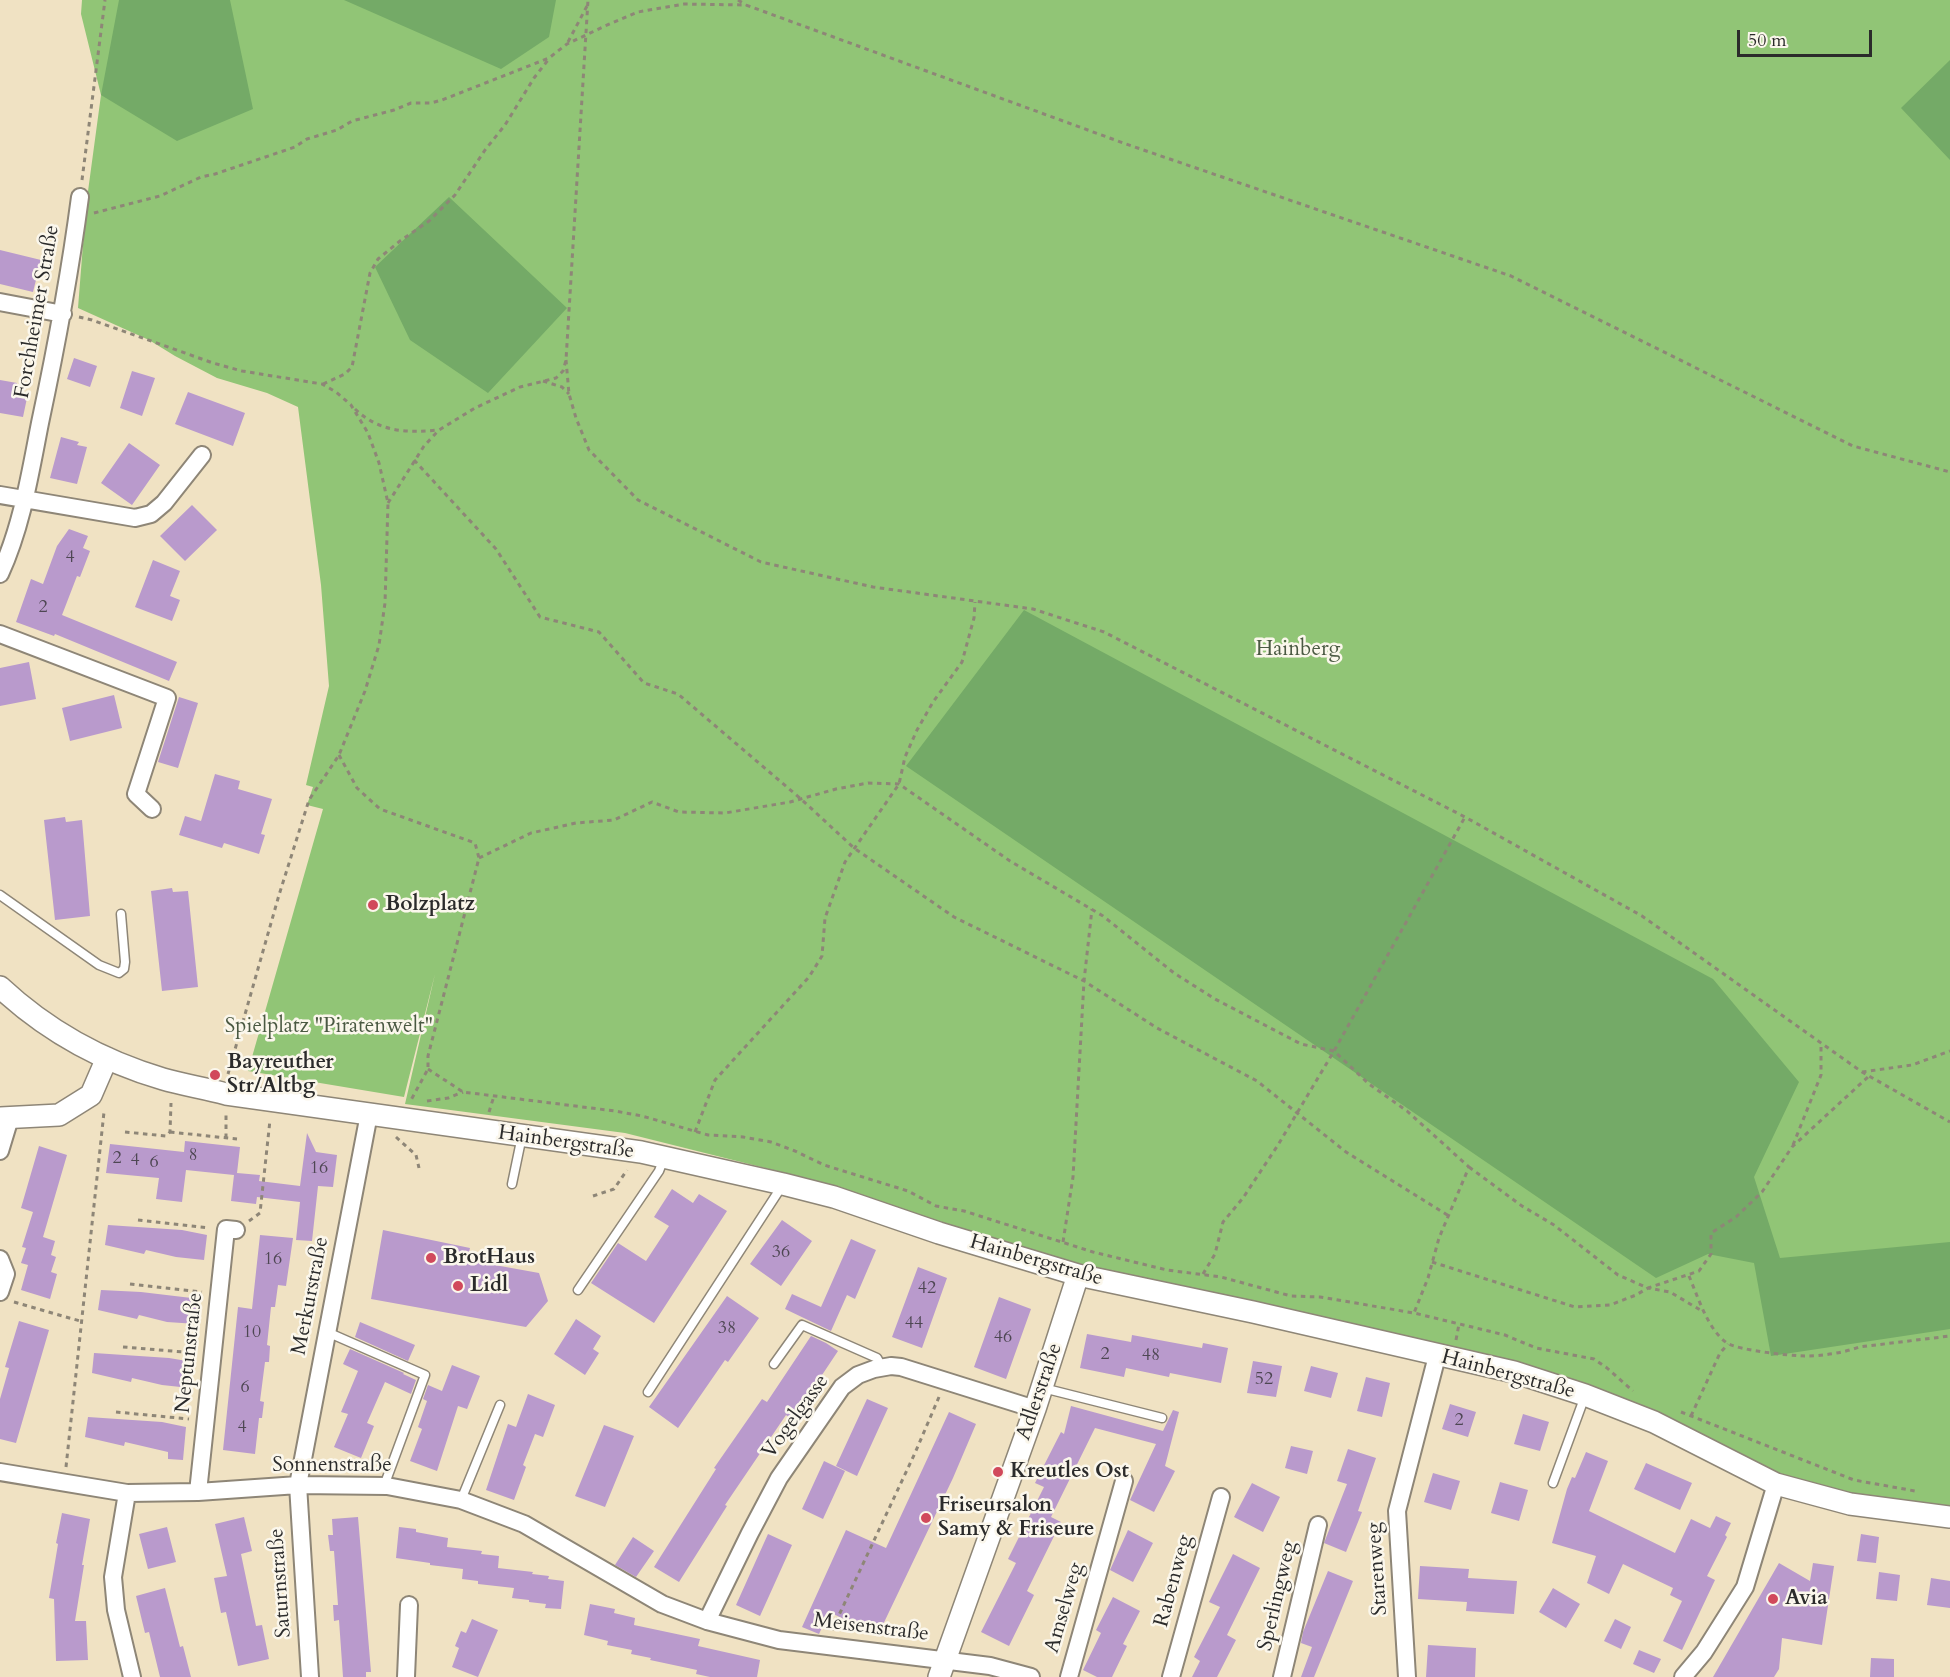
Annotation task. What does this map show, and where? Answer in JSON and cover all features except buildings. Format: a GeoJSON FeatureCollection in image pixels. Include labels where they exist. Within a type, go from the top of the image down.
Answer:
{"type":"FeatureCollection","features":[{"type":"Feature","properties":{"kind":"street","name":"Forchheimer Straße"},"geometry":{"type":"LineString","coordinates":[[0,574],[9,553],[25,498],[63,314],[79,205]]}},
{"type":"Feature","properties":{"kind":"street"},"geometry":{"type":"LineString","coordinates":[[0,302],[63,314]]}},
{"type":"Feature","properties":{"kind":"street"},"geometry":{"type":"LineString","coordinates":[[0,495],[135,518],[151,514],[164,503],[202,455]]}},
{"type":"Feature","properties":{"kind":"street"},"geometry":{"type":"LineString","coordinates":[[0,634],[167,698],[136,794],[152,809]]}},
{"type":"Feature","properties":{"kind":"street","name":"Hainbergstraße"},"geometry":{"type":"LineString","coordinates":[[0,987],[65,1038],[107,1058],[162,1079],[225,1094],[641,1152],[783,1184],[834,1197],[939,1233],[1078,1275],[1253,1312],[1514,1372],[1585,1395],[1654,1422],[1776,1484],[1850,1504],[1950,1517]]}},
{"type":"Feature","properties":{"kind":"street"},"geometry":{"type":"LineString","coordinates":[[0,1151],[5,1118],[60,1115],[92,1095],[107,1058]]}},
{"type":"Feature","properties":{"kind":"street","name":"Merkurstraße"},"geometry":{"type":"LineString","coordinates":[[298,1485],[369,1114]]}},
{"type":"Feature","properties":{"kind":"street","name":"Neptunstraße"},"geometry":{"type":"LineString","coordinates":[[198,1492],[219,1294],[231,1230]]}},
{"type":"Feature","properties":{"kind":"street"},"geometry":{"type":"LineString","coordinates":[[0,1258],[6,1274],[6,1297]]}},
{"type":"Feature","properties":{"kind":"street","name":"Adlerstraße"},"geometry":{"type":"LineString","coordinates":[[942,1668],[1035,1409],[1078,1275]]}},
{"type":"Feature","properties":{"kind":"street","name":"Starenweg"},"geometry":{"type":"LineString","coordinates":[[1407,1677],[1397,1511],[1437,1356]]}},
{"type":"Feature","properties":{"kind":"street","name":"Vogelgasse"},"geometry":{"type":"LineString","coordinates":[[707,1621],[744,1543],[779,1478],[842,1387],[858,1375],[882,1367],[901,1367],[1035,1409]]}},
{"type":"Feature","properties":{"kind":"street","name":"Sonnenstraße"},"geometry":{"type":"LineString","coordinates":[[0,1472],[127,1493],[198,1492],[298,1485],[384,1486],[461,1500],[524,1524],[662,1604],[707,1621]]}},
{"type":"Feature","properties":{"kind":"street","name":"Amselweg"},"geometry":{"type":"LineString","coordinates":[[1069,1677],[1124,1481]]}},
{"type":"Feature","properties":{"kind":"street"},"geometry":{"type":"LineString","coordinates":[[1683,1677],[1704,1652],[1745,1587],[1776,1484]]}},
{"type":"Feature","properties":{"kind":"street","name":"Saturnstraße"},"geometry":{"type":"LineString","coordinates":[[298,1485],[310,1677]]}},
{"type":"Feature","properties":{"kind":"street"},"geometry":{"type":"LineString","coordinates":[[127,1493],[113,1577],[116,1610],[132,1677]]}},
{"type":"Feature","properties":{"kind":"street","name":"Rabenweg"},"geometry":{"type":"LineString","coordinates":[[1171,1677],[1221,1497]]}},
{"type":"Feature","properties":{"kind":"street","name":"Sperlingweg"},"geometry":{"type":"LineString","coordinates":[[1282,1677],[1318,1525]]}},
{"type":"Feature","properties":{"kind":"street"},"geometry":{"type":"LineString","coordinates":[[406,1677],[409,1605]]}},
{"type":"Feature","properties":{"kind":"street","name":"Meisenstraße"},"geometry":{"type":"LineString","coordinates":[[707,1621],[779,1640],[825,1646],[942,1668],[990,1666],[1031,1677]]}},
{"type":"Feature","properties":{"kind":"lane"},"geometry":{"type":"LineString","coordinates":[[0,895],[99,965],[119,973],[124,969],[125,962],[121,914]]}},
{"type":"Feature","properties":{"kind":"lane"},"geometry":{"type":"LineString","coordinates":[[512,1184],[522,1136]]}},
{"type":"Feature","properties":{"kind":"lane"},"geometry":{"type":"LineString","coordinates":[[578,1290],[659,1171],[664,1158]]}},
{"type":"Feature","properties":{"kind":"lane"},"geometry":{"type":"LineString","coordinates":[[648,1392],[783,1184]]}},
{"type":"Feature","properties":{"kind":"lane"},"geometry":{"type":"LineString","coordinates":[[774,1364],[802,1325],[877,1358],[882,1367]]}},
{"type":"Feature","properties":{"kind":"lane"},"geometry":{"type":"LineString","coordinates":[[327,1332],[425,1375],[384,1486]]}},
{"type":"Feature","properties":{"kind":"lane"},"geometry":{"type":"LineString","coordinates":[[1041,1388],[1162,1418]]}},
{"type":"Feature","properties":{"kind":"lane"},"geometry":{"type":"LineString","coordinates":[[1553,1483],[1585,1395]]}},
{"type":"Feature","properties":{"kind":"lane"},"geometry":{"type":"LineString","coordinates":[[461,1500],[500,1405]]}},
{"type":"Feature","properties":{"kind":"path"},"geometry":{"type":"LineString","coordinates":[[105,0],[79,205],[89,214],[160,196],[201,177],[295,147],[307,139],[337,130],[352,121],[411,103],[431,103],[442,100],[549,58]]}},
{"type":"Feature","properties":{"kind":"path"},"geometry":{"type":"LineString","coordinates":[[738,0],[746,5],[1126,144],[1512,276],[1853,446],[1950,472]]}},
{"type":"Feature","properties":{"kind":"path"},"geometry":{"type":"LineString","coordinates":[[588,2],[566,360],[569,394],[589,450],[638,500],[760,562],[873,587],[1033,609],[1104,632],[1465,817],[1642,916],[1862,1072],[1950,1122]]}},
{"type":"Feature","properties":{"kind":"path"},"geometry":{"type":"LineString","coordinates":[[567,44],[588,2]]}},
{"type":"Feature","properties":{"kind":"path"},"geometry":{"type":"LineString","coordinates":[[322,384],[345,374],[352,367],[370,273],[378,259],[429,221],[455,195],[485,150],[505,126],[549,58],[567,44],[638,12],[684,4],[746,5]]}},
{"type":"Feature","properties":{"kind":"path"},"geometry":{"type":"LineString","coordinates":[[63,314],[92,320],[242,371],[322,384],[336,392],[364,418],[387,430],[411,433],[439,430]]}},
{"type":"Feature","properties":{"kind":"path"},"geometry":{"type":"LineString","coordinates":[[388,503],[414,460],[439,430],[475,408],[520,387],[556,378],[563,371],[566,360]]}},
{"type":"Feature","properties":{"kind":"path"},"geometry":{"type":"LineString","coordinates":[[541,381],[562,387],[569,394]]}},
{"type":"Feature","properties":{"kind":"path"},"geometry":{"type":"LineString","coordinates":[[228,1074],[279,895],[309,800],[339,754],[365,692],[379,645],[385,603],[388,503],[379,463],[368,433],[351,405]]}},
{"type":"Feature","properties":{"kind":"path"},"geometry":{"type":"LineString","coordinates":[[414,460],[496,549],[540,617],[599,632],[644,683],[678,694],[801,799],[854,848],[954,917],[1084,981],[1157,1028],[1257,1081],[1346,1152],[1449,1216]]}},
{"type":"Feature","properties":{"kind":"path"},"geometry":{"type":"LineString","coordinates":[[695,1132],[715,1080],[809,977],[822,957],[825,918],[845,862],[898,784],[905,757],[917,730],[933,702],[962,662],[974,618],[975,601]]}},
{"type":"Feature","properties":{"kind":"path"},"geometry":{"type":"LineString","coordinates":[[339,754],[357,788],[380,809],[476,843],[479,858],[428,1056],[428,1069],[411,1100]]}},
{"type":"Feature","properties":{"kind":"path"},"geometry":{"type":"LineString","coordinates":[[479,858],[531,833],[576,823],[614,820],[652,802],[679,812],[726,813],[801,799],[868,783],[898,784],[1010,861],[1092,909],[1174,973],[1215,999],[1301,1044],[1334,1051],[1369,1084],[1407,1112],[1469,1167],[1522,1206],[1554,1225],[1618,1275],[1648,1288],[1670,1292],[1703,1312]]}},
{"type":"Feature","properties":{"kind":"path"},"geometry":{"type":"LineString","coordinates":[[1203,1275],[1215,1254],[1223,1222],[1242,1198],[1334,1051],[1465,817]]}},
{"type":"Feature","properties":{"kind":"path"},"geometry":{"type":"LineString","coordinates":[[1063,1242],[1073,1178],[1084,981],[1092,909]]}},
{"type":"Feature","properties":{"kind":"path"},"geometry":{"type":"LineString","coordinates":[[1432,1262],[1575,1307],[1610,1305],[1648,1288],[1699,1271],[1711,1254],[1711,1233],[1736,1217],[1762,1192],[1792,1147],[1821,1075],[1821,1043]]}},
{"type":"Feature","properties":{"kind":"path"},"geometry":{"type":"LineString","coordinates":[[1862,1072],[1912,1065],[1950,1051]]}},
{"type":"Feature","properties":{"kind":"path"},"geometry":{"type":"LineString","coordinates":[[428,1069],[463,1092],[615,1111],[642,1116],[708,1136],[743,1137],[771,1142],[824,1165],[908,1191],[936,1206],[964,1211],[1093,1252],[1167,1270],[1221,1277],[1291,1296],[1320,1297],[1414,1313],[1505,1335],[1536,1348],[1594,1359],[1630,1390],[1640,1395]]}},
{"type":"Feature","properties":{"kind":"path"},"geometry":{"type":"LineString","coordinates":[[1792,1147],[1870,1076]]}},
{"type":"Feature","properties":{"kind":"path"},"geometry":{"type":"LineString","coordinates":[[405,1100],[429,1101],[448,1098],[463,1092]]}},
{"type":"Feature","properties":{"kind":"path"},"geometry":{"type":"LineString","coordinates":[[488,1117],[494,1096]]}},
{"type":"Feature","properties":{"kind":"path"},"geometry":{"type":"LineString","coordinates":[[124,1132],[166,1136],[170,1132],[171,1103]]}},
{"type":"Feature","properties":{"kind":"path"},"geometry":{"type":"LineString","coordinates":[[65,1477],[104,1112]]}},
{"type":"Feature","properties":{"kind":"path"},"geometry":{"type":"LineString","coordinates":[[226,1113],[226,1138]]}},
{"type":"Feature","properties":{"kind":"path"},"geometry":{"type":"LineString","coordinates":[[138,1220],[231,1230],[260,1213],[270,1119]]}},
{"type":"Feature","properties":{"kind":"path"},"geometry":{"type":"LineString","coordinates":[[170,1132],[237,1139]]}},
{"type":"Feature","properties":{"kind":"path"},"geometry":{"type":"LineString","coordinates":[[395,1136],[416,1155],[418,1168]]}},
{"type":"Feature","properties":{"kind":"path"},"geometry":{"type":"LineString","coordinates":[[593,1196],[614,1189],[630,1166]]}},
{"type":"Feature","properties":{"kind":"path"},"geometry":{"type":"LineString","coordinates":[[1414,1313],[1439,1238],[1469,1167]]}},
{"type":"Feature","properties":{"kind":"path"},"geometry":{"type":"LineString","coordinates":[[1689,1275],[1703,1312],[1728,1344],[1746,1349],[1804,1356],[1950,1336]]}},
{"type":"Feature","properties":{"kind":"path"},"geometry":{"type":"LineString","coordinates":[[130,1284],[219,1294]]}},
{"type":"Feature","properties":{"kind":"path"},"geometry":{"type":"LineString","coordinates":[[6,1297],[80,1321]]}},
{"type":"Feature","properties":{"kind":"path"},"geometry":{"type":"LineString","coordinates":[[1691,1416],[1720,1353],[1728,1344]]}},
{"type":"Feature","properties":{"kind":"path"},"geometry":{"type":"LineString","coordinates":[[123,1347],[212,1354]]}},
{"type":"Feature","properties":{"kind":"path"},"geometry":{"type":"LineString","coordinates":[[825,1646],[946,1381]]}},
{"type":"Feature","properties":{"kind":"path"},"geometry":{"type":"LineString","coordinates":[[116,1412],[205,1420]]}},
{"type":"Feature","properties":{"kind":"path"},"geometry":{"type":"LineString","coordinates":[[1681,1412],[1854,1480],[1925,1493]]}},
{"type":"Feature","properties":{"kind":"green space","name":"Hainberg"},"geometry":{"type":"Polygon","coordinates":[[[82,0],[1950,0],[1950,1511],[1817,1500],[1697,1443],[1438,1344],[1306,1313],[1116,1279],[994,1245],[837,1186],[625,1133],[405,1104],[435,974],[404,1097],[248,1071],[323,809],[307,805],[313,787],[306,785],[329,686],[321,585],[298,407],[267,393],[217,378],[149,340],[78,308],[86,206],[101,95],[81,14],[82,0]]]}},
{"type":"Feature","properties":{"kind":"green space"},"geometry":{"type":"Polygon","coordinates":[[[119,0],[230,0],[253,109],[177,141],[101,95],[119,0]]]}},
{"type":"Feature","properties":{"kind":"green space"},"geometry":{"type":"Polygon","coordinates":[[[344,0],[556,0],[549,37],[501,69],[344,0]]]}},
{"type":"Feature","properties":{"kind":"green space"},"geometry":{"type":"Polygon","coordinates":[[[1950,60],[1950,160],[1901,108],[1950,60]]]}},
{"type":"Feature","properties":{"kind":"green space"},"geometry":{"type":"Polygon","coordinates":[[[449,197],[567,308],[488,393],[410,340],[375,267],[449,197]]]}},
{"type":"Feature","properties":{"kind":"green space"},"geometry":{"type":"Polygon","coordinates":[[[1024,610],[1713,979],[1799,1082],[1754,1177],[1780,1258],[1950,1242],[1950,1329],[1771,1356],[1754,1263],[1708,1254],[1656,1278],[906,766],[1024,610]]]}},
{"type":"Feature","properties":{"kind":"place","name":"Bolzplatz"},"geometry":{"type":"Point","coordinates":[373,905]}},
{"type":"Feature","properties":{"kind":"place","name":"Bayreuther Str/Altbg"},"geometry":{"type":"Point","coordinates":[215,1075]}},
{"type":"Feature","properties":{"kind":"place","name":"BrotHaus"},"geometry":{"type":"Point","coordinates":[431,1258]}},
{"type":"Feature","properties":{"kind":"place","name":"Lidl"},"geometry":{"type":"Point","coordinates":[458,1286]}},
{"type":"Feature","properties":{"kind":"place","name":"Kreutles Ost"},"geometry":{"type":"Point","coordinates":[998,1472]}},
{"type":"Feature","properties":{"kind":"place","name":"Friseursalon Samy & Friseure"},"geometry":{"type":"Point","coordinates":[926,1518]}},
{"type":"Feature","properties":{"kind":"place","name":"Avia"},"geometry":{"type":"Point","coordinates":[1773,1599]}},
{"type":"Feature","properties":{"kind":"park label","name":"Spielplatz \"Piratenwelt\""},"geometry":{"type":"Point","coordinates":[329,1027]}}]}
